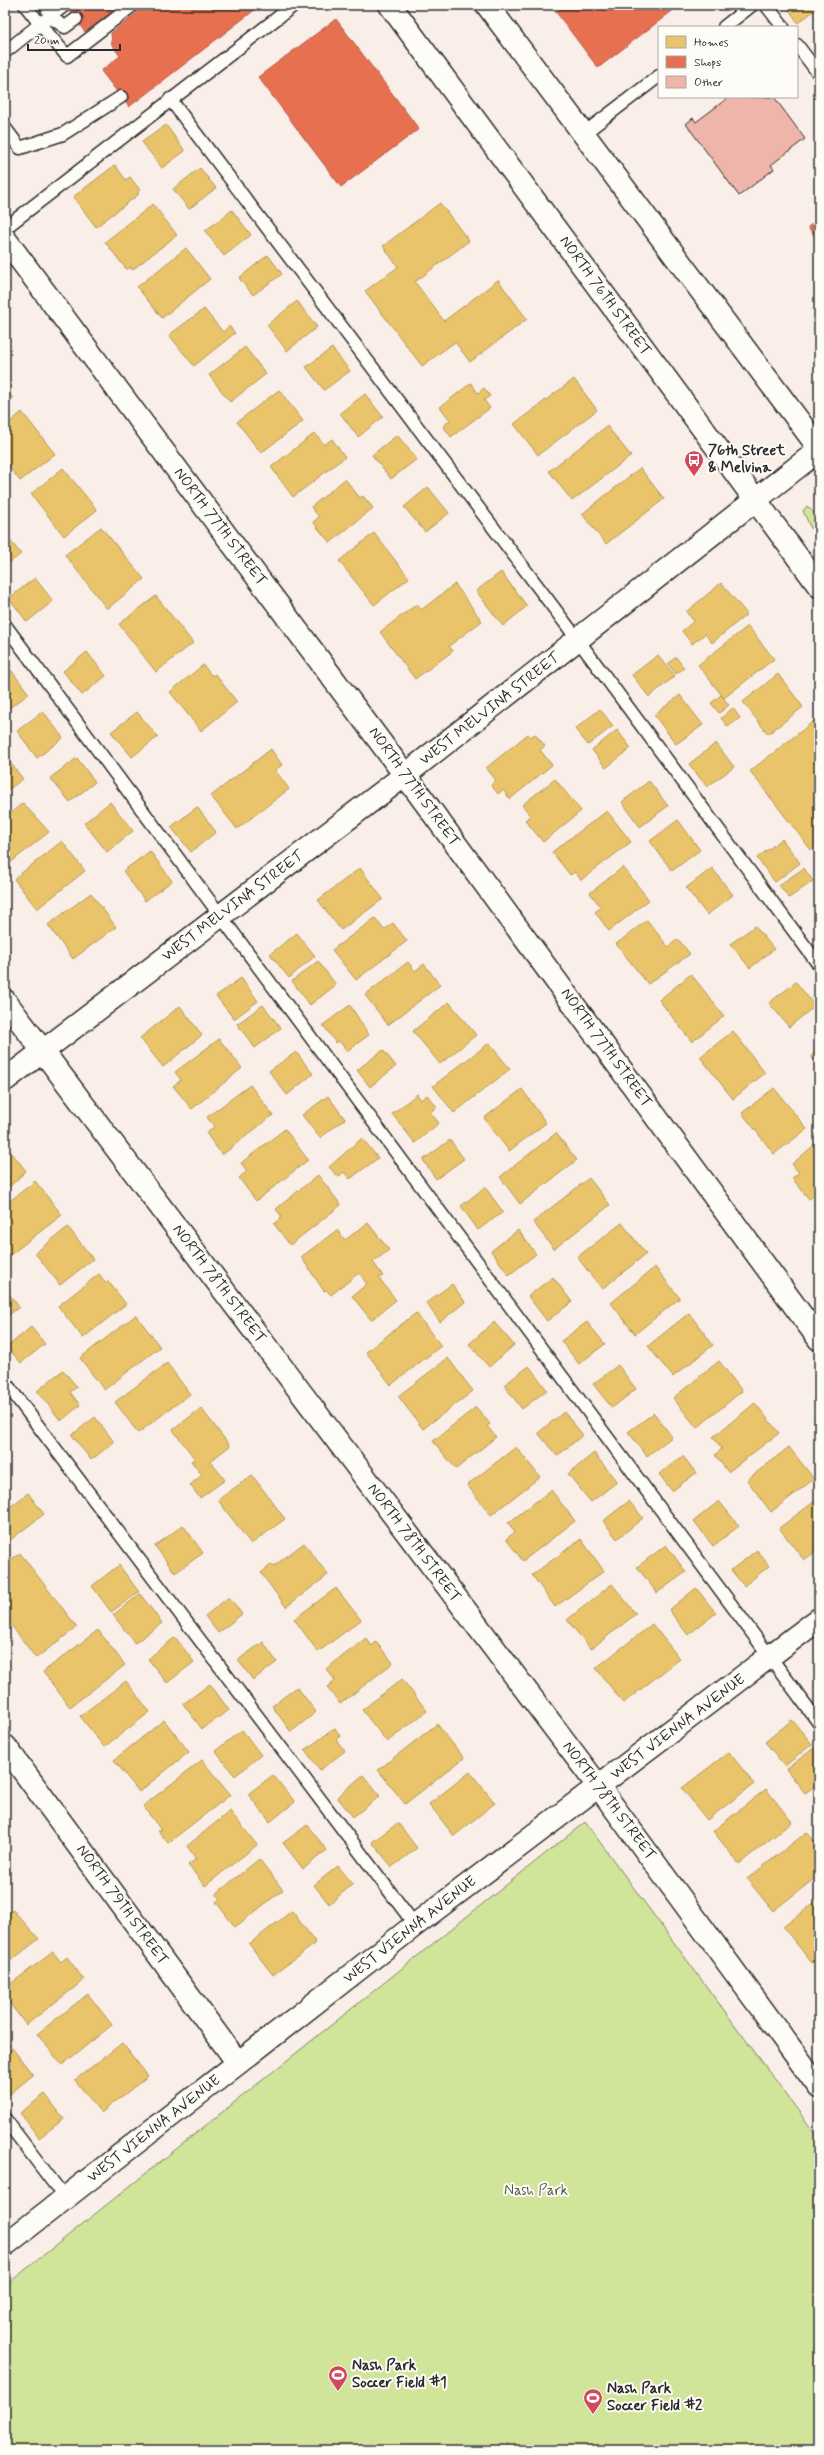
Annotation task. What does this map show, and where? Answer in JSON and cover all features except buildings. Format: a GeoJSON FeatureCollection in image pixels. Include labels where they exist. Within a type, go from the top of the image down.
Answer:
{"type":"FeatureCollection","features":[{"type":"Feature","properties":{"kind":"street","name":"NORTH 76TH STREET"},"geometry":{"type":"LineString","coordinates":[[390,5],[819,586]]}},
{"type":"Feature","properties":{"kind":"street"},"geometry":{"type":"LineString","coordinates":[[486,5],[819,449]]}},
{"type":"Feature","properties":{"kind":"street","name":"NORTH 77TH STREET"},"geometry":{"type":"LineString","coordinates":[[5,238],[405,775],[819,1339]]}},
{"type":"Feature","properties":{"kind":"street","name":"WEST MELVINA STREET"},"geometry":{"type":"LineString","coordinates":[[5,1080],[405,775],[819,449]]}},
{"type":"Feature","properties":{"kind":"street","name":"NORTH 78TH STREET"},"geometry":{"type":"LineString","coordinates":[[5,1001],[599,1787],[819,2087]]}},
{"type":"Feature","properties":{"kind":"street","name":"WEST VIENNA AVENUE"},"geometry":{"type":"LineString","coordinates":[[5,2245],[415,1925],[819,1619]]}},
{"type":"Feature","properties":{"kind":"street","name":"NORTH 79TH STREET"},"geometry":{"type":"LineString","coordinates":[[5,1746],[238,2063]]}},
{"type":"Feature","properties":{"kind":"lane"},"geometry":{"type":"LineString","coordinates":[[25,5],[45,21],[67,56],[133,5]]}},
{"type":"Feature","properties":{"kind":"lane"},"geometry":{"type":"LineString","coordinates":[[45,21],[46,5]]}},
{"type":"Feature","properties":{"kind":"lane"},"geometry":{"type":"LineString","coordinates":[[5,52],[65,5]]}},
{"type":"Feature","properties":{"kind":"lane"},"geometry":{"type":"LineString","coordinates":[[5,228],[170,99],[294,5]]}},
{"type":"Feature","properties":{"kind":"lane"},"geometry":{"type":"LineString","coordinates":[[725,26],[752,5]]}},
{"type":"Feature","properties":{"kind":"lane"},"geometry":{"type":"LineString","coordinates":[[766,5],[782,26]]}},
{"type":"Feature","properties":{"kind":"lane"},"geometry":{"type":"LineString","coordinates":[[45,21],[65,27],[76,19]]}},
{"type":"Feature","properties":{"kind":"lane"},"geometry":{"type":"LineString","coordinates":[[798,46],[819,74]]}},
{"type":"Feature","properties":{"kind":"lane"},"geometry":{"type":"LineString","coordinates":[[583,134],[658,77]]}},
{"type":"Feature","properties":{"kind":"lane"},"geometry":{"type":"LineString","coordinates":[[5,128],[20,148],[63,134],[121,97]]}},
{"type":"Feature","properties":{"kind":"lane"},"geometry":{"type":"LineString","coordinates":[[170,99],[578,640],[819,965]]}},
{"type":"Feature","properties":{"kind":"lane"},"geometry":{"type":"LineString","coordinates":[[5,625],[819,1723]]}},
{"type":"Feature","properties":{"kind":"lane"},"geometry":{"type":"LineString","coordinates":[[5,1382],[415,1925]]}},
{"type":"Feature","properties":{"kind":"lane"},"geometry":{"type":"LineString","coordinates":[[5,2119],[65,2198]]}},
{"type":"Feature","properties":{"kind":"green space"},"geometry":{"type":"Polygon","coordinates":[[[807,506],[819,518],[819,546],[803,511],[807,506]]]}},
{"type":"Feature","properties":{"kind":"green space","name":"Nash Park"},"geometry":{"type":"Polygon","coordinates":[[[585,1822],[819,2139],[819,2450],[5,2450],[5,2286],[585,1822]]]}},
{"type":"Feature","properties":{"kind":"place","name":"76th Street & Melvina"},"geometry":{"type":"Point","coordinates":[694,477]}},
{"type":"Feature","properties":{"kind":"place","name":"Nash Park Soccer Field #1"},"geometry":{"type":"Point","coordinates":[338,2392]}},
{"type":"Feature","properties":{"kind":"place","name":"Nash Park Soccer Field #2"},"geometry":{"type":"Point","coordinates":[593,2415]}}]}
